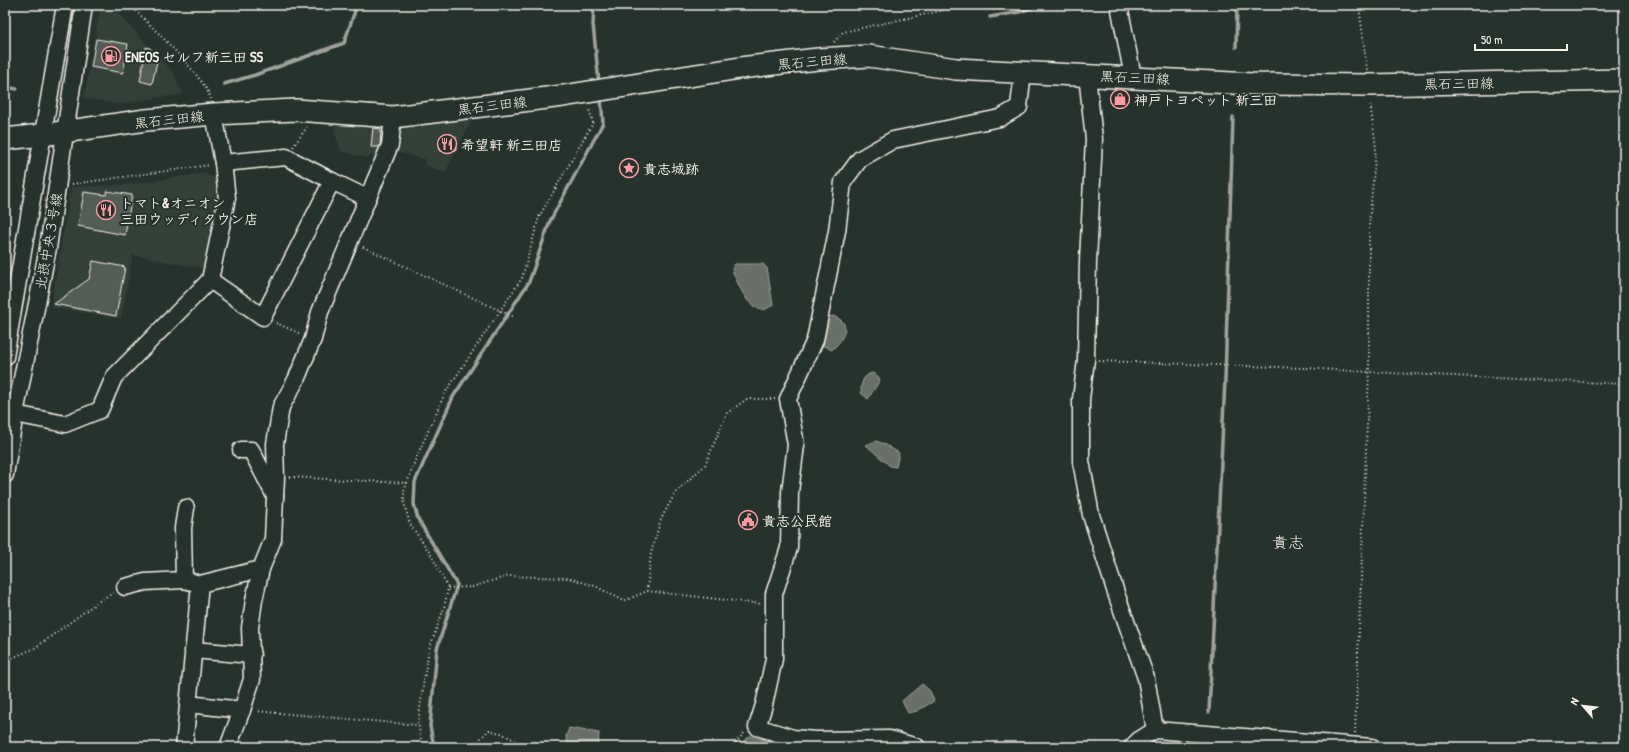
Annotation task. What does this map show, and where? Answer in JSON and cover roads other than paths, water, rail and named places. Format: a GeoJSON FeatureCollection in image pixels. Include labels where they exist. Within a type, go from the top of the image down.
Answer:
{"type":"FeatureCollection","features":[{"type":"Feature","properties":{"kind":"main road","name":"黒石三田線"},"geometry":{"type":"LineString","coordinates":[[5,139],[146,120],[214,114],[296,110],[393,117],[593,91],[740,68],[818,59],[869,56],[956,69],[1023,71],[1252,84],[1368,85],[1624,80]]}},
{"type":"Feature","properties":{"kind":"street","name":"北摂中央３号線"},"geometry":{"type":"LineString","coordinates":[[5,357],[26,241],[42,135],[65,5]]}},
{"type":"Feature","properties":{"kind":"street","name":"北摂中央３号線"},"geometry":{"type":"LineString","coordinates":[[5,475],[15,414],[48,248],[84,5]]}},
{"type":"Feature","properties":{"kind":"street"},"geometry":{"type":"LineString","coordinates":[[1119,5],[1132,77]]}},
{"type":"Feature","properties":{"kind":"street"},"geometry":{"type":"LineString","coordinates":[[916,747],[889,739],[816,740],[793,738],[757,727],[764,705],[774,659],[774,594],[789,548],[790,492],[796,445],[788,399],[815,340],[837,231],[843,182],[860,159],[893,140],[1000,118],[1019,107],[1023,71]]}},
{"type":"Feature","properties":{"kind":"street"},"geometry":{"type":"LineString","coordinates":[[1087,75],[1094,139],[1088,261],[1086,360],[1081,400],[1081,461],[1090,515],[1146,678],[1155,730]]}},
{"type":"Feature","properties":{"kind":"street"},"geometry":{"type":"LineString","coordinates":[[15,414],[65,424],[100,410],[114,377],[210,280],[227,198],[223,163],[214,114]]}},
{"type":"Feature","properties":{"kind":"street"},"geometry":{"type":"LineString","coordinates":[[228,747],[252,679],[250,628],[261,569],[273,539],[276,477],[275,444],[281,408],[296,380],[313,339],[320,312],[390,145],[393,117]]}},
{"type":"Feature","properties":{"kind":"street"},"geometry":{"type":"LineString","coordinates":[[223,163],[286,158],[367,198]]}},
{"type":"Feature","properties":{"kind":"street"},"geometry":{"type":"LineString","coordinates":[[210,280],[264,317],[332,181]]}},
{"type":"Feature","properties":{"kind":"street"},"geometry":{"type":"LineString","coordinates":[[241,450],[251,450],[275,496]]}},
{"type":"Feature","properties":{"kind":"street"},"geometry":{"type":"LineString","coordinates":[[184,580],[183,528],[186,508]]}},
{"type":"Feature","properties":{"kind":"street"},"geometry":{"type":"LineString","coordinates":[[125,587],[145,582],[184,580],[200,584],[261,569]]}},
{"type":"Feature","properties":{"kind":"street"},"geometry":{"type":"LineString","coordinates":[[184,747],[200,584]]}},
{"type":"Feature","properties":{"kind":"street"},"geometry":{"type":"LineString","coordinates":[[193,650],[252,655]]}},
{"type":"Feature","properties":{"kind":"street"},"geometry":{"type":"LineString","coordinates":[[188,704],[242,710]]}},
{"type":"Feature","properties":{"kind":"street"},"geometry":{"type":"LineString","coordinates":[[1132,747],[1139,740],[1155,730],[1372,747]]}},
{"type":"Feature","properties":{"kind":"waterway"},"geometry":{"type":"LineString","coordinates":[[224,84],[255,75],[344,43],[357,5]]}},
{"type":"Feature","properties":{"kind":"waterway"},"geometry":{"type":"LineString","coordinates":[[594,5],[593,24],[599,83]]}},
{"type":"Feature","properties":{"kind":"waterway"},"geometry":{"type":"LineString","coordinates":[[990,17],[1019,12],[1040,5]]}},
{"type":"Feature","properties":{"kind":"waterway"},"geometry":{"type":"LineString","coordinates":[[1236,47],[1237,5]]}},
{"type":"Feature","properties":{"kind":"waterway"},"geometry":{"type":"LineString","coordinates":[[5,87],[17,89]]}},
{"type":"Feature","properties":{"kind":"waterway"},"geometry":{"type":"LineString","coordinates":[[434,747],[430,726],[437,649],[457,585],[418,519],[414,504],[415,482],[453,397],[529,282],[550,221],[603,123],[601,98]]}},
{"type":"Feature","properties":{"kind":"waterway"},"geometry":{"type":"LineString","coordinates":[[1209,712],[1225,380],[1233,117]]}},
{"type":"Feature","properties":{"kind":"place","name":"ENEOS セルフ新三田 SS"},"geometry":{"type":"Point","coordinates":[111,56]}},
{"type":"Feature","properties":{"kind":"place","name":"神戸トヨペット 新三田"},"geometry":{"type":"Point","coordinates":[1120,99]}},
{"type":"Feature","properties":{"kind":"place","name":"希望軒 新三田店"},"geometry":{"type":"Point","coordinates":[447,144]}},
{"type":"Feature","properties":{"kind":"place","name":"貴志城跡"},"geometry":{"type":"Point","coordinates":[629,168]}},
{"type":"Feature","properties":{"kind":"place","name":"トマト&オニオン 三田ウッディタウン店"},"geometry":{"type":"Point","coordinates":[106,210]}},
{"type":"Feature","properties":{"kind":"place","name":"貴志公民館"},"geometry":{"type":"Point","coordinates":[748,520]}},
{"type":"Feature","properties":{"kind":"district","name":"貴志"},"geometry":{"type":"Point","coordinates":[1288,542]}}]}
